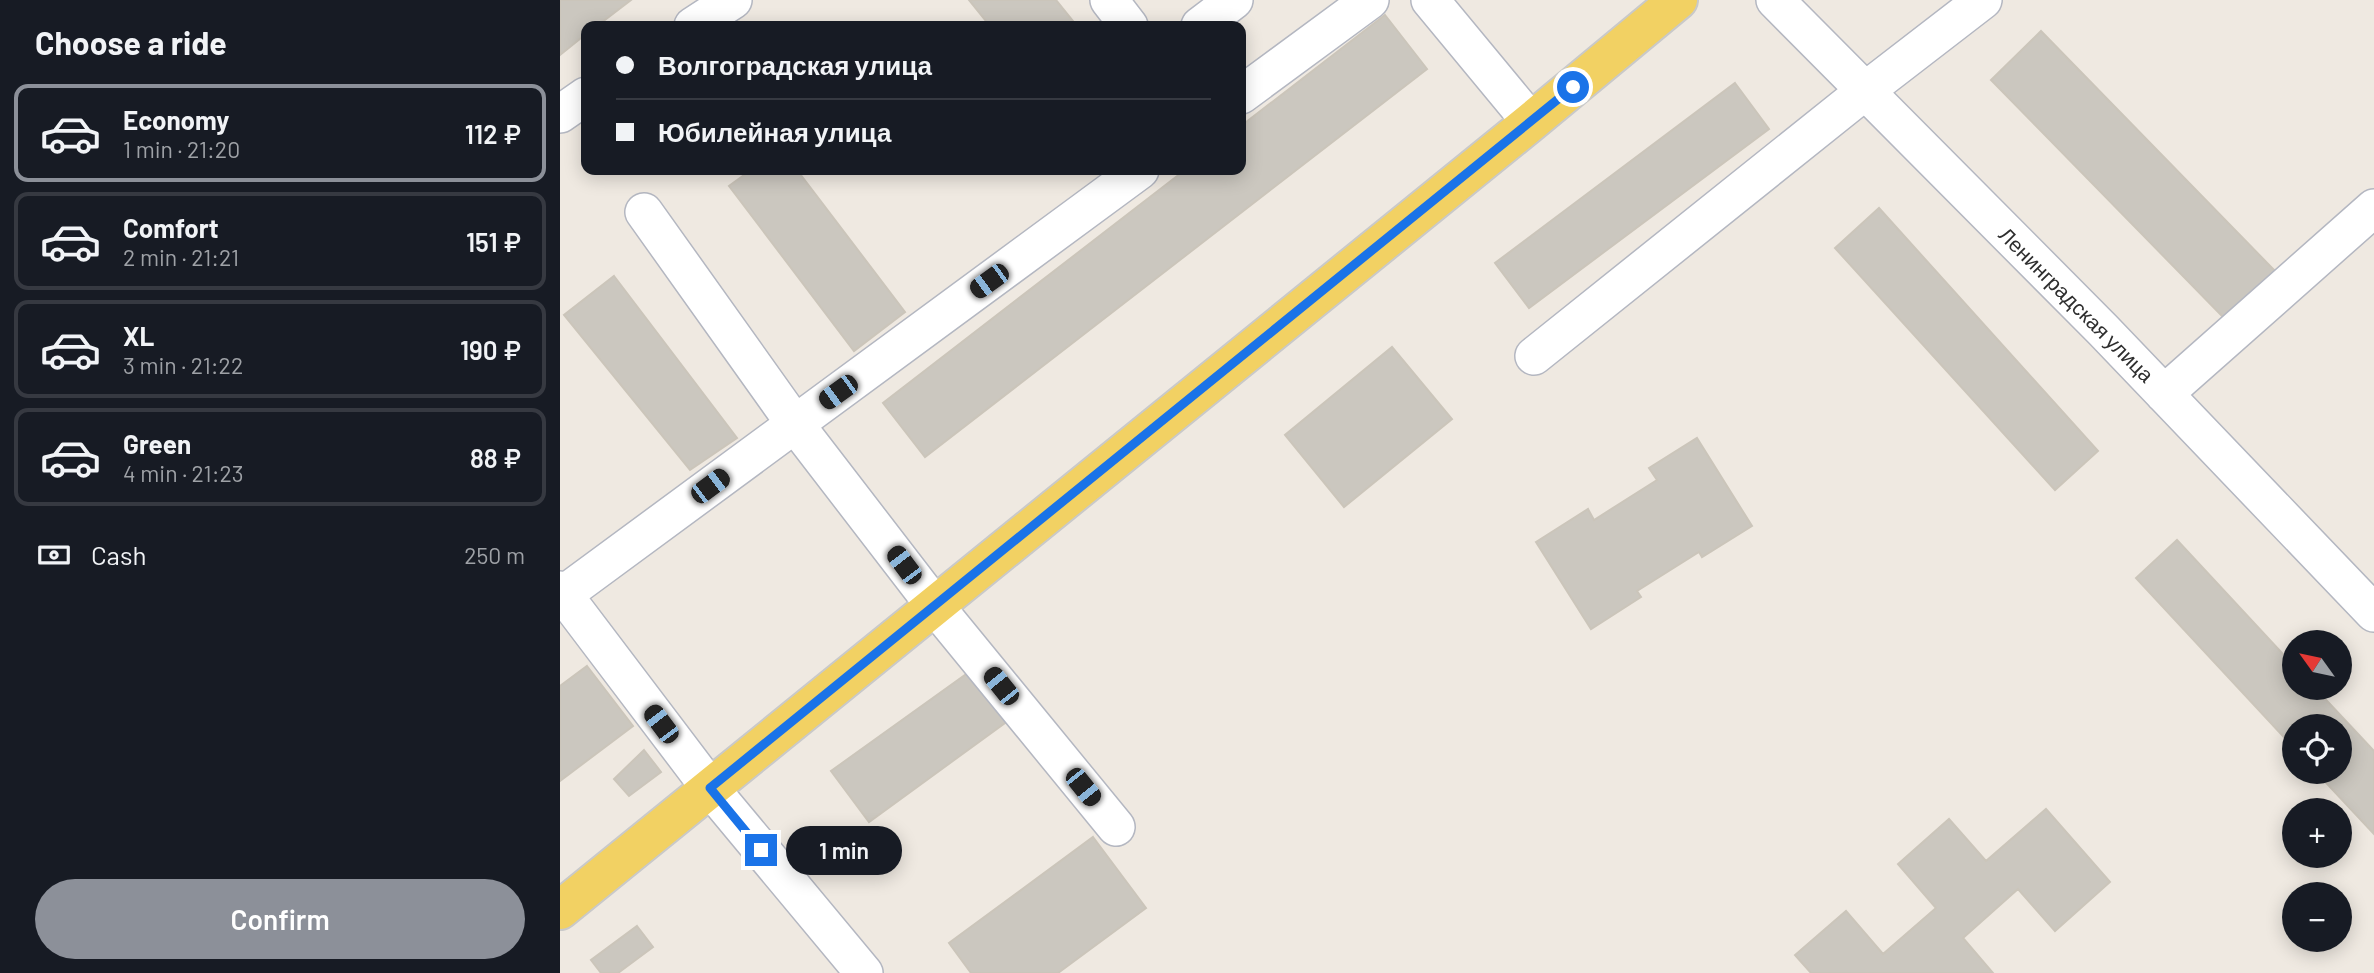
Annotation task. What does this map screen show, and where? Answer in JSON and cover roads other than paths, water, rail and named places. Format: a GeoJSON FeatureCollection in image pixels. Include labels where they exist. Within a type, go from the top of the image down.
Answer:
{"type":"FeatureCollection","features":[{"type":"Feature","properties":{"kind":"main road"},"geometry":{"type":"LineString","coordinates":[[560,910],[1678,0]]}},
{"type":"Feature","properties":{"kind":"street"},"geometry":{"type":"LineString","coordinates":[[701,21],[733,0]]}},
{"type":"Feature","properties":{"kind":"street"},"geometry":{"type":"LineString","coordinates":[[1109,0],[1125,21]]}},
{"type":"Feature","properties":{"kind":"street"},"geometry":{"type":"LineString","coordinates":[[1207,21],[1234,0]]}},
{"type":"Feature","properties":{"kind":"street"},"geometry":{"type":"LineString","coordinates":[[1246,91],[1370,0]]}},
{"type":"Feature","properties":{"kind":"street"},"geometry":{"type":"LineString","coordinates":[[1430,0],[1531,122]]}},
{"type":"Feature","properties":{"kind":"street","name":"Ленинградская улица"},"geometry":{"type":"LineString","coordinates":[[1775,0],[2164,394],[2374,613]]}},
{"type":"Feature","properties":{"kind":"street"},"geometry":{"type":"LineString","coordinates":[[1534,356],[1865,90],[1983,0]]}},
{"type":"Feature","properties":{"kind":"street"},"geometry":{"type":"LineString","coordinates":[[560,114],[581,99]]}},
{"type":"Feature","properties":{"kind":"street"},"geometry":{"type":"LineString","coordinates":[[864,973],[710,788],[561,594],[1133,175]]}},
{"type":"Feature","properties":{"kind":"street"},"geometry":{"type":"LineString","coordinates":[[2164,394],[2374,208]]}},
{"type":"Feature","properties":{"kind":"street"},"geometry":{"type":"LineString","coordinates":[[644,212],[794,424],[935,606],[1116,827]]}}]}
